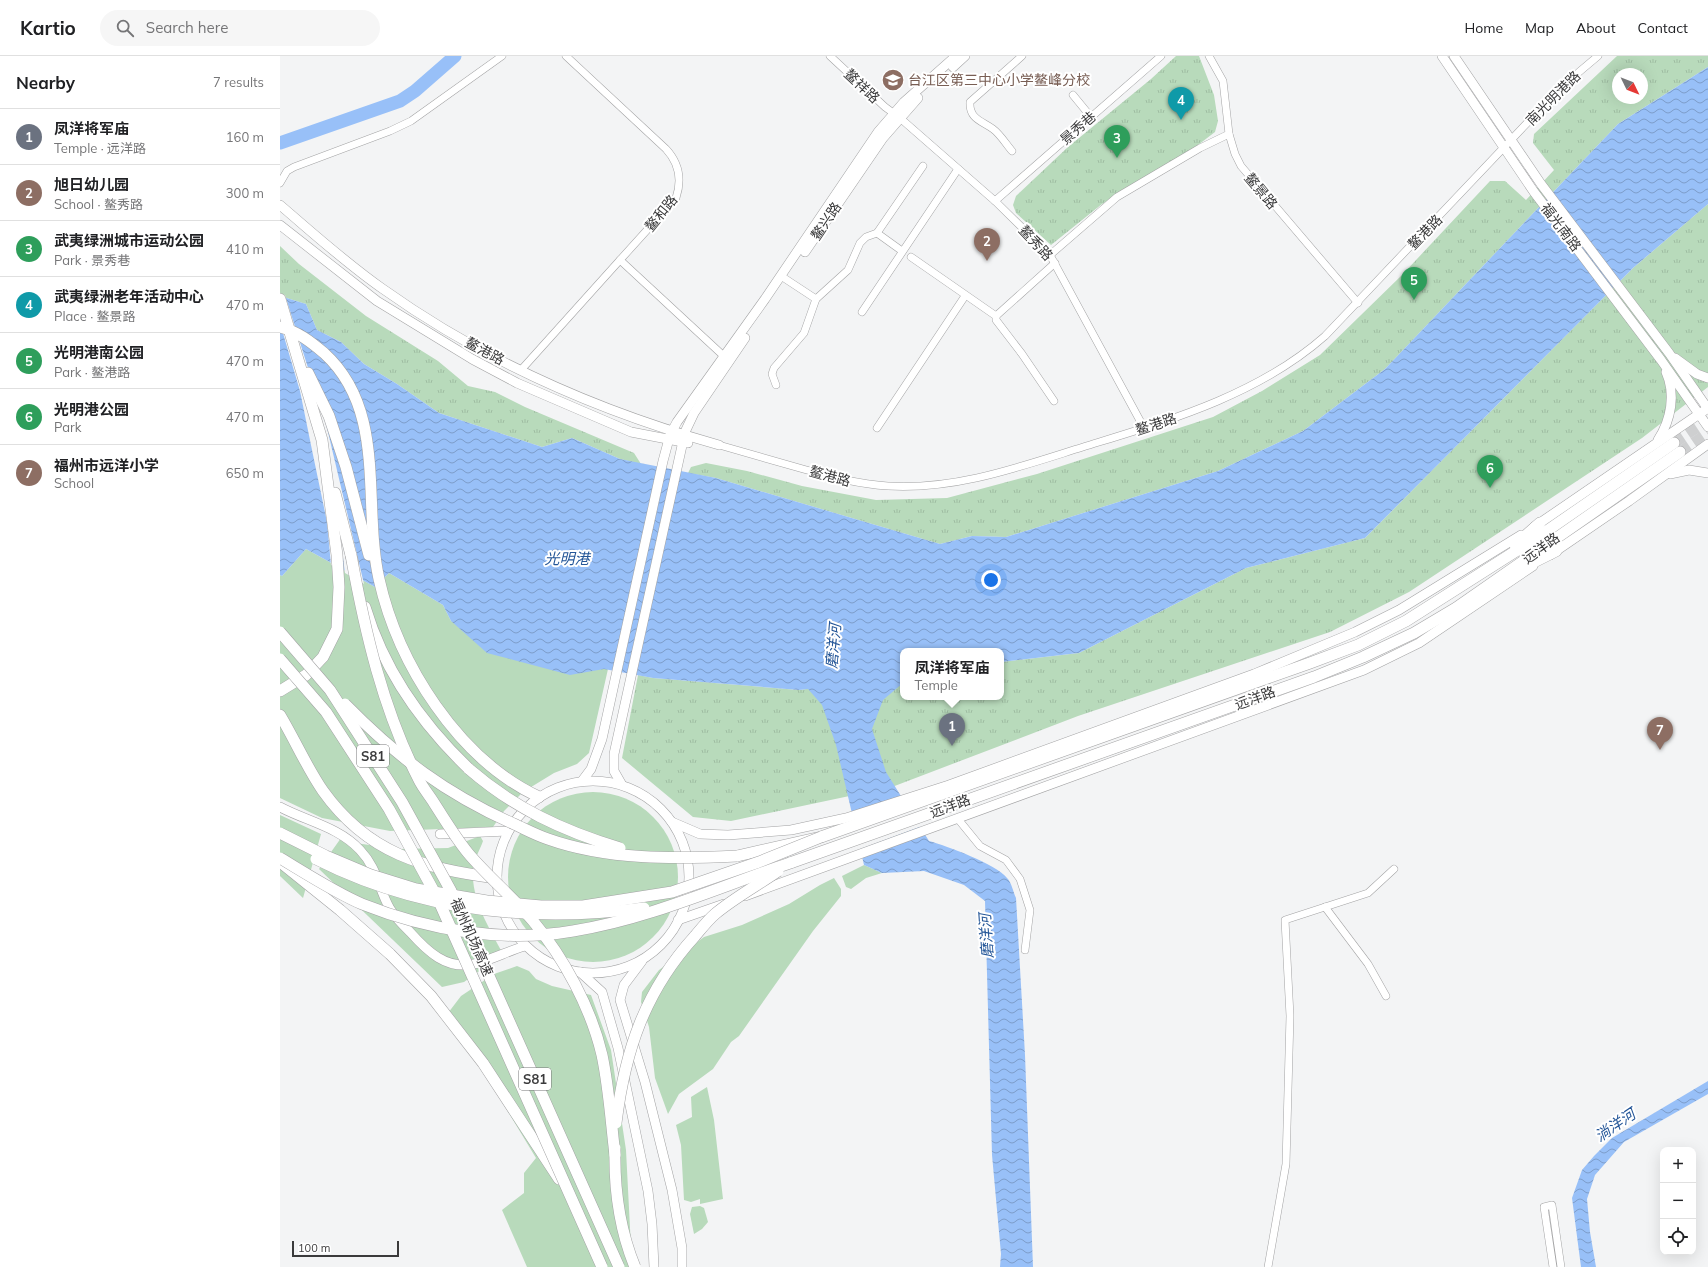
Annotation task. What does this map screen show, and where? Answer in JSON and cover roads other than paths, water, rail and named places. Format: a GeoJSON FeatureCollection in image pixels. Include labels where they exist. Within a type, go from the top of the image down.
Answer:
{"type":"FeatureCollection","features":[{"type":"Feature","properties":{"kind":"highway"},"geometry":{"type":"LineString","coordinates":[[280,299],[322,440],[367,612],[381,651],[396,680],[415,709],[450,751],[494,790],[525,810],[573,832],[645,856]]}},
{"type":"Feature","properties":{"kind":"highway"},"geometry":{"type":"LineString","coordinates":[[280,327],[310,341],[332,360],[348,383],[361,409],[368,440],[370,460],[373,543],[386,609]]}},
{"type":"Feature","properties":{"kind":"highway"},"geometry":{"type":"LineString","coordinates":[[294,344],[329,416],[346,467],[372,567],[386,609],[413,671],[451,725],[488,762],[514,783],[539,797]]}},
{"type":"Feature","properties":{"kind":"highway"},"geometry":{"type":"LineString","coordinates":[[280,691],[306,674],[323,657],[337,629],[339,587],[337,555],[322,440]]}},
{"type":"Feature","properties":{"kind":"highway","name":"远洋路"},"geometry":{"type":"LineString","coordinates":[[790,863],[1328,671],[1363,657],[1414,633],[1495,582],[1677,447],[1406,621],[1358,645],[1310,664],[821,837]]}},
{"type":"Feature","properties":{"kind":"highway"},"geometry":{"type":"LineString","coordinates":[[1486,570],[1540,523]]}},
{"type":"Feature","properties":{"kind":"highway"},"geometry":{"type":"LineString","coordinates":[[1495,582],[1556,551]]}},
{"type":"Feature","properties":{"kind":"highway"},"geometry":{"type":"LineString","coordinates":[[351,555],[373,660],[388,705],[419,781],[451,831],[468,854],[510,896],[555,948],[580,995],[601,1054],[607,1083],[615,1155]]}},
{"type":"Feature","properties":{"kind":"highway","name":"福州机场高速"},"geometry":{"type":"LineString","coordinates":[[280,632],[330,690],[402,802],[451,890],[619,1267]]}},
{"type":"Feature","properties":{"kind":"highway","name":"福州机场高速"},"geometry":{"type":"LineString","coordinates":[[281,661],[326,712],[389,809],[437,897],[602,1267]]}},
{"type":"Feature","properties":{"kind":"highway"},"geometry":{"type":"LineString","coordinates":[[330,690],[375,734],[427,777],[483,811],[548,839],[596,851],[684,859],[737,856],[821,837]]}},
{"type":"Feature","properties":{"kind":"highway"},"geometry":{"type":"LineString","coordinates":[[280,715],[322,790],[342,816],[368,839],[395,854],[425,865],[458,873],[496,878]]}},
{"type":"Feature","properties":{"kind":"highway"},"geometry":{"type":"LineString","coordinates":[[280,720],[295,740]]}},
{"type":"Feature","properties":{"kind":"highway"},"geometry":{"type":"LineString","coordinates":[[280,833],[326,856],[371,875],[416,889],[487,901],[541,906],[582,906],[672,892],[759,862],[821,837]]}},
{"type":"Feature","properties":{"kind":"highway"},"geometry":{"type":"LineString","coordinates":[[280,840],[340,872],[387,889],[419,898],[481,910],[558,916],[622,911],[679,902]]}},
{"type":"Feature","properties":{"kind":"highway"},"geometry":{"type":"LineString","coordinates":[[280,858],[361,903],[405,920],[438,927],[493,934],[532,935],[573,932],[626,919],[790,863]]}},
{"type":"Feature","properties":{"kind":"highway"},"geometry":{"type":"LineString","coordinates":[[280,863],[340,910],[390,954],[431,996],[483,1063],[550,1165],[578,1212]]}},
{"type":"Feature","properties":{"kind":"highway"},"geometry":{"type":"LineString","coordinates":[[635,1267],[618,1215],[615,1155],[615,1129],[621,1084],[633,1038],[654,990],[682,950],[715,914],[790,863]]}},
{"type":"Feature","properties":{"kind":"main road","name":"鳌兴路"},"geometry":{"type":"LineString","coordinates":[[897,116],[904,102],[956,56]]}},
{"type":"Feature","properties":{"kind":"main road","name":"鳌兴路"},"geometry":{"type":"LineString","coordinates":[[700,397],[783,278],[878,132],[965,56]]}},
{"type":"Feature","properties":{"kind":"main road","name":"福光南路"},"geometry":{"type":"LineString","coordinates":[[1442,56],[1507,145],[1541,184],[1639,322],[1661,360],[1700,414],[1708,428]]}},
{"type":"Feature","properties":{"kind":"main road","name":"福光南路"},"geometry":{"type":"LineString","coordinates":[[1454,56],[1534,192],[1639,322],[1669,353],[1708,409]]}},
{"type":"Feature","properties":{"kind":"main road","name":"鳌港路"},"geometry":{"type":"LineString","coordinates":[[280,205],[357,270],[384,290],[442,327],[521,370],[635,419],[670,436]]}},
{"type":"Feature","properties":{"kind":"main road","name":"鳌港路"},"geometry":{"type":"LineString","coordinates":[[280,226],[377,301],[472,359],[517,383],[631,432],[670,436],[719,445]]}},
{"type":"Feature","properties":{"kind":"main road"},"geometry":{"type":"LineString","coordinates":[[1669,353],[1697,374],[1708,378]]}},
{"type":"Feature","properties":{"kind":"main road"},"geometry":{"type":"LineString","coordinates":[[1656,444],[1666,428],[1670,411],[1670,382],[1661,360]]}},
{"type":"Feature","properties":{"kind":"main road"},"geometry":{"type":"LineString","coordinates":[[582,781],[591,769],[602,739],[663,461],[670,436],[700,397]]}},
{"type":"Feature","properties":{"kind":"main road"},"geometry":{"type":"LineString","coordinates":[[622,785],[614,771],[614,754],[678,463],[684,439],[700,397]]}},
{"type":"Feature","properties":{"kind":"main road"},"geometry":{"type":"LineString","coordinates":[[672,822],[692,832],[728,835],[791,830],[846,818],[950,784],[1254,674],[1355,632],[1399,610],[1540,523],[1708,409]]}},
{"type":"Feature","properties":{"kind":"main road"},"geometry":{"type":"LineString","coordinates":[[678,920],[1364,670],[1418,643],[1556,551],[1662,478],[1708,444]]}},
{"type":"Feature","properties":{"kind":"main road"},"geometry":{"type":"LineString","coordinates":[[1662,478],[1675,472],[1689,470],[1708,473]]}},
{"type":"Feature","properties":{"kind":"main road"},"geometry":{"type":"LineString","coordinates":[[643,959],[623,968],[602,973],[580,972],[560,968],[548,962],[525,946],[513,932],[504,915],[498,897],[496,878],[499,854],[508,831],[522,812],[539,797],[559,787],[582,781],[602,781],[622,785],[650,799],[672,822],[684,845],[689,870],[687,896],[678,920],[661,944],[643,959],[628,977],[620,1000],[645,1082],[672,1190],[682,1248],[682,1267]]}},
{"type":"Feature","properties":{"kind":"main road"},"geometry":{"type":"LineString","coordinates":[[280,807],[332,830],[346,838],[359,849],[369,862],[378,878],[390,909],[401,923],[430,953],[447,963],[459,966],[473,964],[525,946]]}},
{"type":"Feature","properties":{"kind":"main road"},"geometry":{"type":"LineString","coordinates":[[440,834],[508,831]]}},
{"type":"Feature","properties":{"kind":"main road"},"geometry":{"type":"LineString","coordinates":[[580,972],[602,992],[618,1048],[648,1191],[652,1224],[654,1267]]}},
{"type":"Feature","properties":{"kind":"street"},"geometry":{"type":"LineString","coordinates":[[280,183],[287,172],[294,166],[390,131],[411,121],[502,56]]}},
{"type":"Feature","properties":{"kind":"street","name":"鳌和路"},"geometry":{"type":"LineString","coordinates":[[521,370],[676,198],[680,185],[677,164],[666,149],[566,56]]}},
{"type":"Feature","properties":{"kind":"street","name":"鳌祥路"},"geometry":{"type":"LineString","coordinates":[[830,56],[897,116]]}},
{"type":"Feature","properties":{"kind":"street"},"geometry":{"type":"LineString","coordinates":[[1012,151],[993,129],[981,123],[975,117],[970,110],[970,102],[1022,56]]}},
{"type":"Feature","properties":{"kind":"street","name":"景秀巷"},"geometry":{"type":"LineString","coordinates":[[995,201],[1162,56]]}},
{"type":"Feature","properties":{"kind":"street","name":"鳌景路"},"geometry":{"type":"LineString","coordinates":[[1209,56],[1223,81],[1229,134],[1235,154],[1244,171],[1358,303]]}},
{"type":"Feature","properties":{"kind":"street","name":"南光明港路"},"geometry":{"type":"LineString","coordinates":[[1507,145],[1565,85],[1598,56]]}},
{"type":"Feature","properties":{"kind":"street"},"geometry":{"type":"LineString","coordinates":[[1073,95],[1091,117]]}},
{"type":"Feature","properties":{"kind":"street","name":"鳌秀路"},"geometry":{"type":"LineString","coordinates":[[897,116],[995,201],[1050,255],[1144,428]]}},
{"type":"Feature","properties":{"kind":"street"},"geometry":{"type":"LineString","coordinates":[[1050,255],[1117,197],[1200,148],[1229,134]]}},
{"type":"Feature","properties":{"kind":"street","name":"鳌港路"},"geometry":{"type":"LineString","coordinates":[[719,445],[847,481],[888,486],[921,486],[949,484],[985,477],[1162,423],[1211,404],[1278,369],[1312,347],[1358,303],[1507,145]]}},
{"type":"Feature","properties":{"kind":"street"},"geometry":{"type":"LineString","coordinates":[[776,385],[772,374],[774,368],[804,333],[816,300],[848,270],[860,243],[866,237],[877,233],[923,166]]}},
{"type":"Feature","properties":{"kind":"street"},"geometry":{"type":"LineString","coordinates":[[862,312],[902,250],[958,169]]}},
{"type":"Feature","properties":{"kind":"street"},"geometry":{"type":"LineString","coordinates":[[877,233],[902,250]]}},
{"type":"Feature","properties":{"kind":"street"},"geometry":{"type":"LineString","coordinates":[[911,257],[964,296],[996,316],[996,320],[1022,354],[1054,401]]}},
{"type":"Feature","properties":{"kind":"street"},"geometry":{"type":"LineString","coordinates":[[620,260],[727,359]]}},
{"type":"Feature","properties":{"kind":"street"},"geometry":{"type":"LineString","coordinates":[[996,316],[1055,263]]}},
{"type":"Feature","properties":{"kind":"street"},"geometry":{"type":"LineString","coordinates":[[783,278],[816,300]]}},
{"type":"Feature","properties":{"kind":"street"},"geometry":{"type":"LineString","coordinates":[[877,428],[964,296]]}},
{"type":"Feature","properties":{"kind":"street"},"geometry":{"type":"LineString","coordinates":[[958,819],[980,846],[1006,860],[1020,879],[1030,910],[1025,950]]}},
{"type":"Feature","properties":{"kind":"street"},"geometry":{"type":"LineString","coordinates":[[1268,1267],[1286,1164],[1290,1016],[1285,920],[1368,893],[1394,869]]}},
{"type":"Feature","properties":{"kind":"street"},"geometry":{"type":"LineString","coordinates":[[1325,907],[1368,964],[1386,996]]}},
{"type":"Feature","properties":{"kind":"street"},"geometry":{"type":"LineString","coordinates":[[1553,1267],[1544,1207],[1552,1205],[1561,1267]]}},
{"type":"Feature","properties":{"kind":"water","name":"光明港"},"geometry":{"type":"Polygon","coordinates":[[[1708,67],[1708,204],[1633,268],[1365,538],[1246,568],[1079,653],[1004,662],[1004,648],[900,648],[900,686],[883,700],[872,729],[886,772],[929,841],[971,856],[993,867],[1010,882],[1016,898],[1025,1055],[1033,1267],[1000,1267],[1001,1254],[992,1155],[985,901],[964,885],[924,871],[882,873],[864,865],[836,745],[822,705],[808,689],[799,690],[653,678],[604,669],[570,675],[487,653],[451,621],[443,605],[389,573],[375,587],[306,549],[282,576],[280,575],[280,296],[306,304],[317,330],[341,342],[364,364],[397,384],[439,413],[542,447],[572,438],[620,459],[716,478],[940,544],[972,536],[1006,537],[1218,471],[1303,431],[1385,369],[1618,124],[1708,67]]]}},
{"type":"Feature","properties":{"kind":"water"},"geometry":{"type":"Polygon","coordinates":[[[1708,1081],[1708,1094],[1624,1142],[1595,1175],[1587,1199],[1590,1232],[1596,1267],[1581,1267],[1572,1198],[1582,1170],[1612,1138],[1708,1081]]]}},
{"type":"Feature","properties":{"kind":"waterway"},"geometry":{"type":"LineString","coordinates":[[280,143],[400,101],[415,91],[455,56]]}},
{"type":"Feature","properties":{"kind":"tunnel"},"geometry":{"type":"LineString","coordinates":[[1674,443],[1708,420]]}},
{"type":"Feature","properties":{"kind":"tunnel"},"geometry":{"type":"LineString","coordinates":[[1680,452],[1708,433]]}},
{"type":"Feature","properties":{"kind":"place","name":"台江区第三中心小学鳌峰分校"},"geometry":{"type":"Point","coordinates":[893,80]}},
{"type":"Feature","properties":{"kind":"place","name":"武夷绿洲老年活动中心"},"geometry":{"type":"Point","coordinates":[1181,120]}},
{"type":"Feature","properties":{"kind":"place","name":"武夷绿洲城市运动公园"},"geometry":{"type":"Point","coordinates":[1117,158]}},
{"type":"Feature","properties":{"kind":"place","name":"旭日幼儿园"},"geometry":{"type":"Point","coordinates":[987,261]}},
{"type":"Feature","properties":{"kind":"place","name":"光明港南公园"},"geometry":{"type":"Point","coordinates":[1414,300]}},
{"type":"Feature","properties":{"kind":"place","name":"光明港公园"},"geometry":{"type":"Point","coordinates":[1490,488]}},
{"type":"Feature","properties":{"kind":"place","name":"凤洋将军庙"},"geometry":{"type":"Point","coordinates":[952,746]}},
{"type":"Feature","properties":{"kind":"place","name":"福州市远洋小学"},"geometry":{"type":"Point","coordinates":[1660,750]}},
{"type":"Feature","properties":{"kind":"water label","name":"磨洋河"},"geometry":{"type":"Point","coordinates":[833,646]}},
{"type":"Feature","properties":{"kind":"water label","name":"磨洋河"},"geometry":{"type":"Point","coordinates":[986,936]}},
{"type":"Feature","properties":{"kind":"water label","name":"淌洋河"},"geometry":{"type":"Point","coordinates":[1615,1125]}}]}
